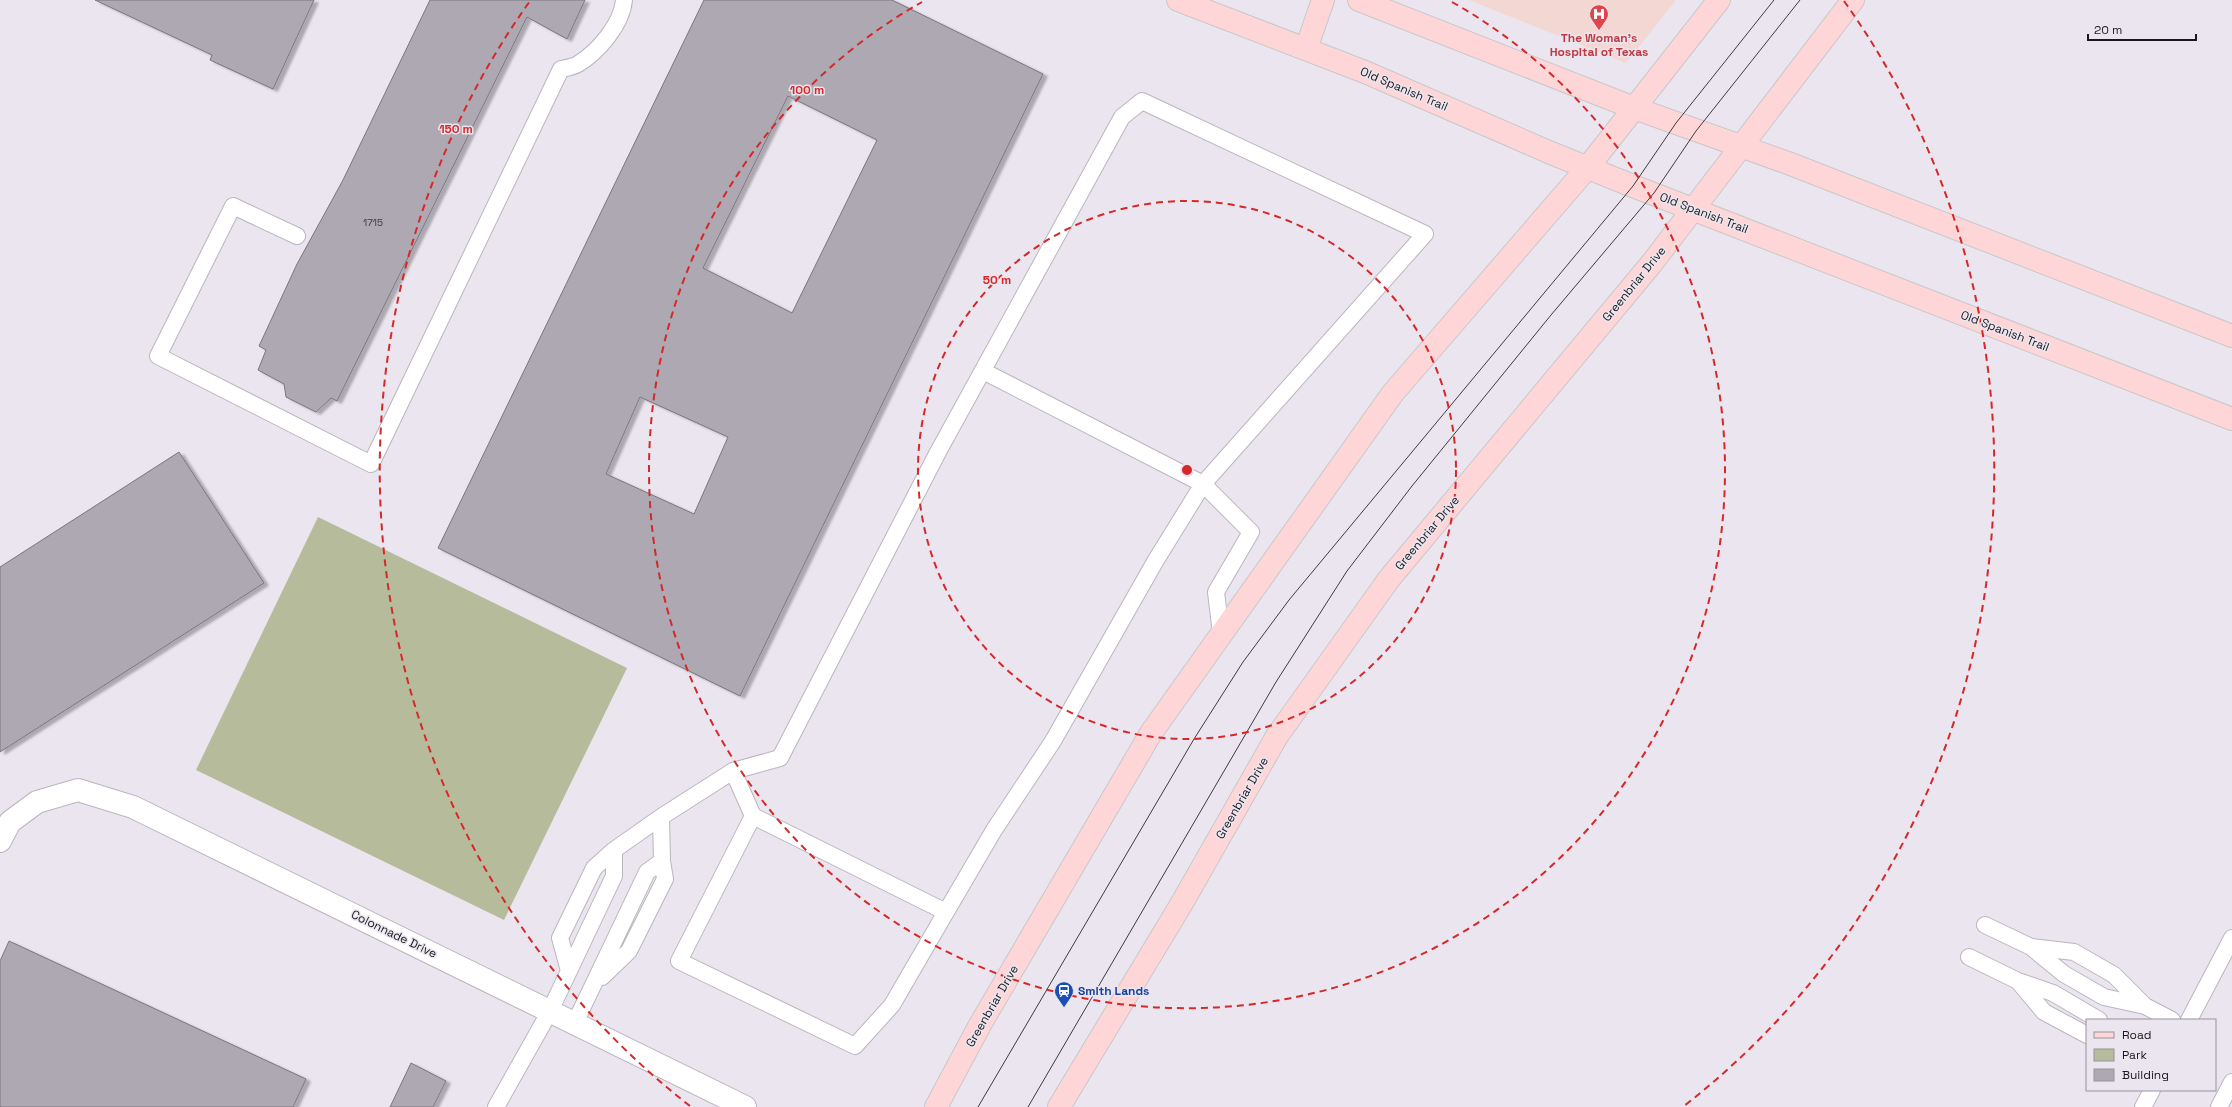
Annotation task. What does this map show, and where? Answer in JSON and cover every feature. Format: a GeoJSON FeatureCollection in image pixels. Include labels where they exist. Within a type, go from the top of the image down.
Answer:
{"type":"FeatureCollection","features":[{"type":"Feature","properties":{"kind":"main road","name":"Old Spanish Trail"},"geometry":{"type":"LineString","coordinates":[[1178,0],[1306,49],[1588,167],[2232,420]]}},
{"type":"Feature","properties":{"kind":"main road"},"geometry":{"type":"LineString","coordinates":[[1306,49],[1323,0]]}},
{"type":"Feature","properties":{"kind":"main road"},"geometry":{"type":"LineString","coordinates":[[1359,0],[1634,108],[1743,147],[2232,336]]}},
{"type":"Feature","properties":{"kind":"main road","name":"Greenbriar Drive"},"geometry":{"type":"LineString","coordinates":[[936,1107],[981,1023],[1151,734],[1393,394],[1588,167],[1719,0]]}},
{"type":"Feature","properties":{"kind":"main road","name":"Greenbriar Drive"},"geometry":{"type":"LineString","coordinates":[[1059,1107],[1182,903],[1286,724],[1390,579],[1652,263],[1743,147],[1853,0]]}},
{"type":"Feature","properties":{"kind":"street","name":"Colonnade Drive"},"geometry":{"type":"LineString","coordinates":[[0,842],[10,822],[37,802],[78,790],[134,807],[745,1107]]}},
{"type":"Feature","properties":{"kind":"lane"},"geometry":{"type":"LineString","coordinates":[[297,236],[233,206],[158,356],[371,464],[561,69],[577,64],[593,53],[615,24],[624,6],[624,0]]}},
{"type":"Feature","properties":{"kind":"lane"},"geometry":{"type":"LineString","coordinates":[[569,971],[560,938],[594,868],[614,850],[661,817],[733,771],[780,758],[983,371],[1122,117],[1142,101],[1425,234],[1203,484],[1156,560],[1053,741],[994,830],[892,1005],[855,1046],[679,961],[753,816]]}},
{"type":"Feature","properties":{"kind":"lane"},"geometry":{"type":"LineString","coordinates":[[983,371],[1203,484],[1251,532],[1216,592],[1222,634]]}},
{"type":"Feature","properties":{"kind":"lane"},"geometry":{"type":"LineString","coordinates":[[733,771],[753,816],[946,912]]}},
{"type":"Feature","properties":{"kind":"lane"},"geometry":{"type":"LineString","coordinates":[[575,1023],[646,872],[662,861],[661,817]]}},
{"type":"Feature","properties":{"kind":"lane"},"geometry":{"type":"LineString","coordinates":[[496,1107],[550,1011],[614,876],[614,850]]}},
{"type":"Feature","properties":{"kind":"lane"},"geometry":{"type":"LineString","coordinates":[[1984,925],[2031,947],[2064,974],[2104,997],[2145,1006],[2170,1019]]}},
{"type":"Feature","properties":{"kind":"lane"},"geometry":{"type":"LineString","coordinates":[[2190,1019],[2232,938]]}},
{"type":"Feature","properties":{"kind":"lane"},"geometry":{"type":"LineString","coordinates":[[2031,947],[2074,952],[2114,975],[2145,1006]]}},
{"type":"Feature","properties":{"kind":"lane"},"geometry":{"type":"LineString","coordinates":[[1969,957],[2018,981],[2053,992],[2097,1019]]}},
{"type":"Feature","properties":{"kind":"lane"},"geometry":{"type":"LineString","coordinates":[[2018,981],[2044,1012],[2086,1034]]}},
{"type":"Feature","properties":{"kind":"lane"},"geometry":{"type":"LineString","coordinates":[[2219,1107],[2232,1084]]}},
{"type":"Feature","properties":{"kind":"lane"},"geometry":{"type":"LineString","coordinates":[[2143,1107],[2151,1091]]}},
{"type":"Feature","properties":{"kind":"shaded area","name":"The Woman's Hospital of Texas"},"geometry":{"type":"Polygon","coordinates":[[[1469,0],[1676,0],[1626,63],[1469,0]]]}},
{"type":"Feature","properties":{"kind":"green space"},"geometry":{"type":"Polygon","coordinates":[[[318,517],[627,668],[504,920],[196,770],[318,517]]]}},
{"type":"Feature","properties":{"kind":"building"},"geometry":{"type":"Polygon","coordinates":[[[95,0],[314,0],[273,89],[210,60],[212,55],[95,0]]]}},
{"type":"Feature","properties":{"kind":"building"},"geometry":{"type":"Polygon","coordinates":[[[430,0],[585,0],[567,39],[527,17],[337,401],[331,398],[316,412],[286,397],[284,384],[258,370],[266,350],[259,346],[297,264],[343,180],[430,0]]]}},
{"type":"Feature","properties":{"kind":"building"},"geometry":{"type":"Polygon","coordinates":[[[704,0],[892,0],[1043,74],[740,696],[438,548],[704,0]],[[788,96],[703,268],[792,313],[877,140],[788,96]],[[640,397],[606,474],[694,514],[728,437],[640,397]]]}},
{"type":"Feature","properties":{"kind":"building"},"geometry":{"type":"Polygon","coordinates":[[[179,452],[264,583],[0,752],[0,567],[179,452]]]}},
{"type":"Feature","properties":{"kind":"building"},"geometry":{"type":"Polygon","coordinates":[[[9,941],[306,1079],[293,1107],[0,1107],[0,961],[9,941]]]}},
{"type":"Feature","properties":{"kind":"building"},"geometry":{"type":"Polygon","coordinates":[[[411,1063],[446,1081],[433,1107],[390,1107],[411,1063]]]}},
{"type":"Feature","properties":{"kind":"tram line"},"geometry":{"type":"LineString","coordinates":[[978,1107],[1194,739],[1243,662],[1289,600],[1633,186],[1676,123],[1774,0]]}},
{"type":"Feature","properties":{"kind":"tram line"},"geometry":{"type":"LineString","coordinates":[[1028,1107],[1276,682],[1347,571],[1412,486],[1551,315],[1654,193],[1696,131],[1800,0]]}},
{"type":"Feature","properties":{"kind":"place","name":"The Woman's Hospital of Texas"},"geometry":{"type":"Point","coordinates":[1599,31]}},
{"type":"Feature","properties":{"kind":"place","name":"Smith Lands"},"geometry":{"type":"Point","coordinates":[1064,1008]}}]}
